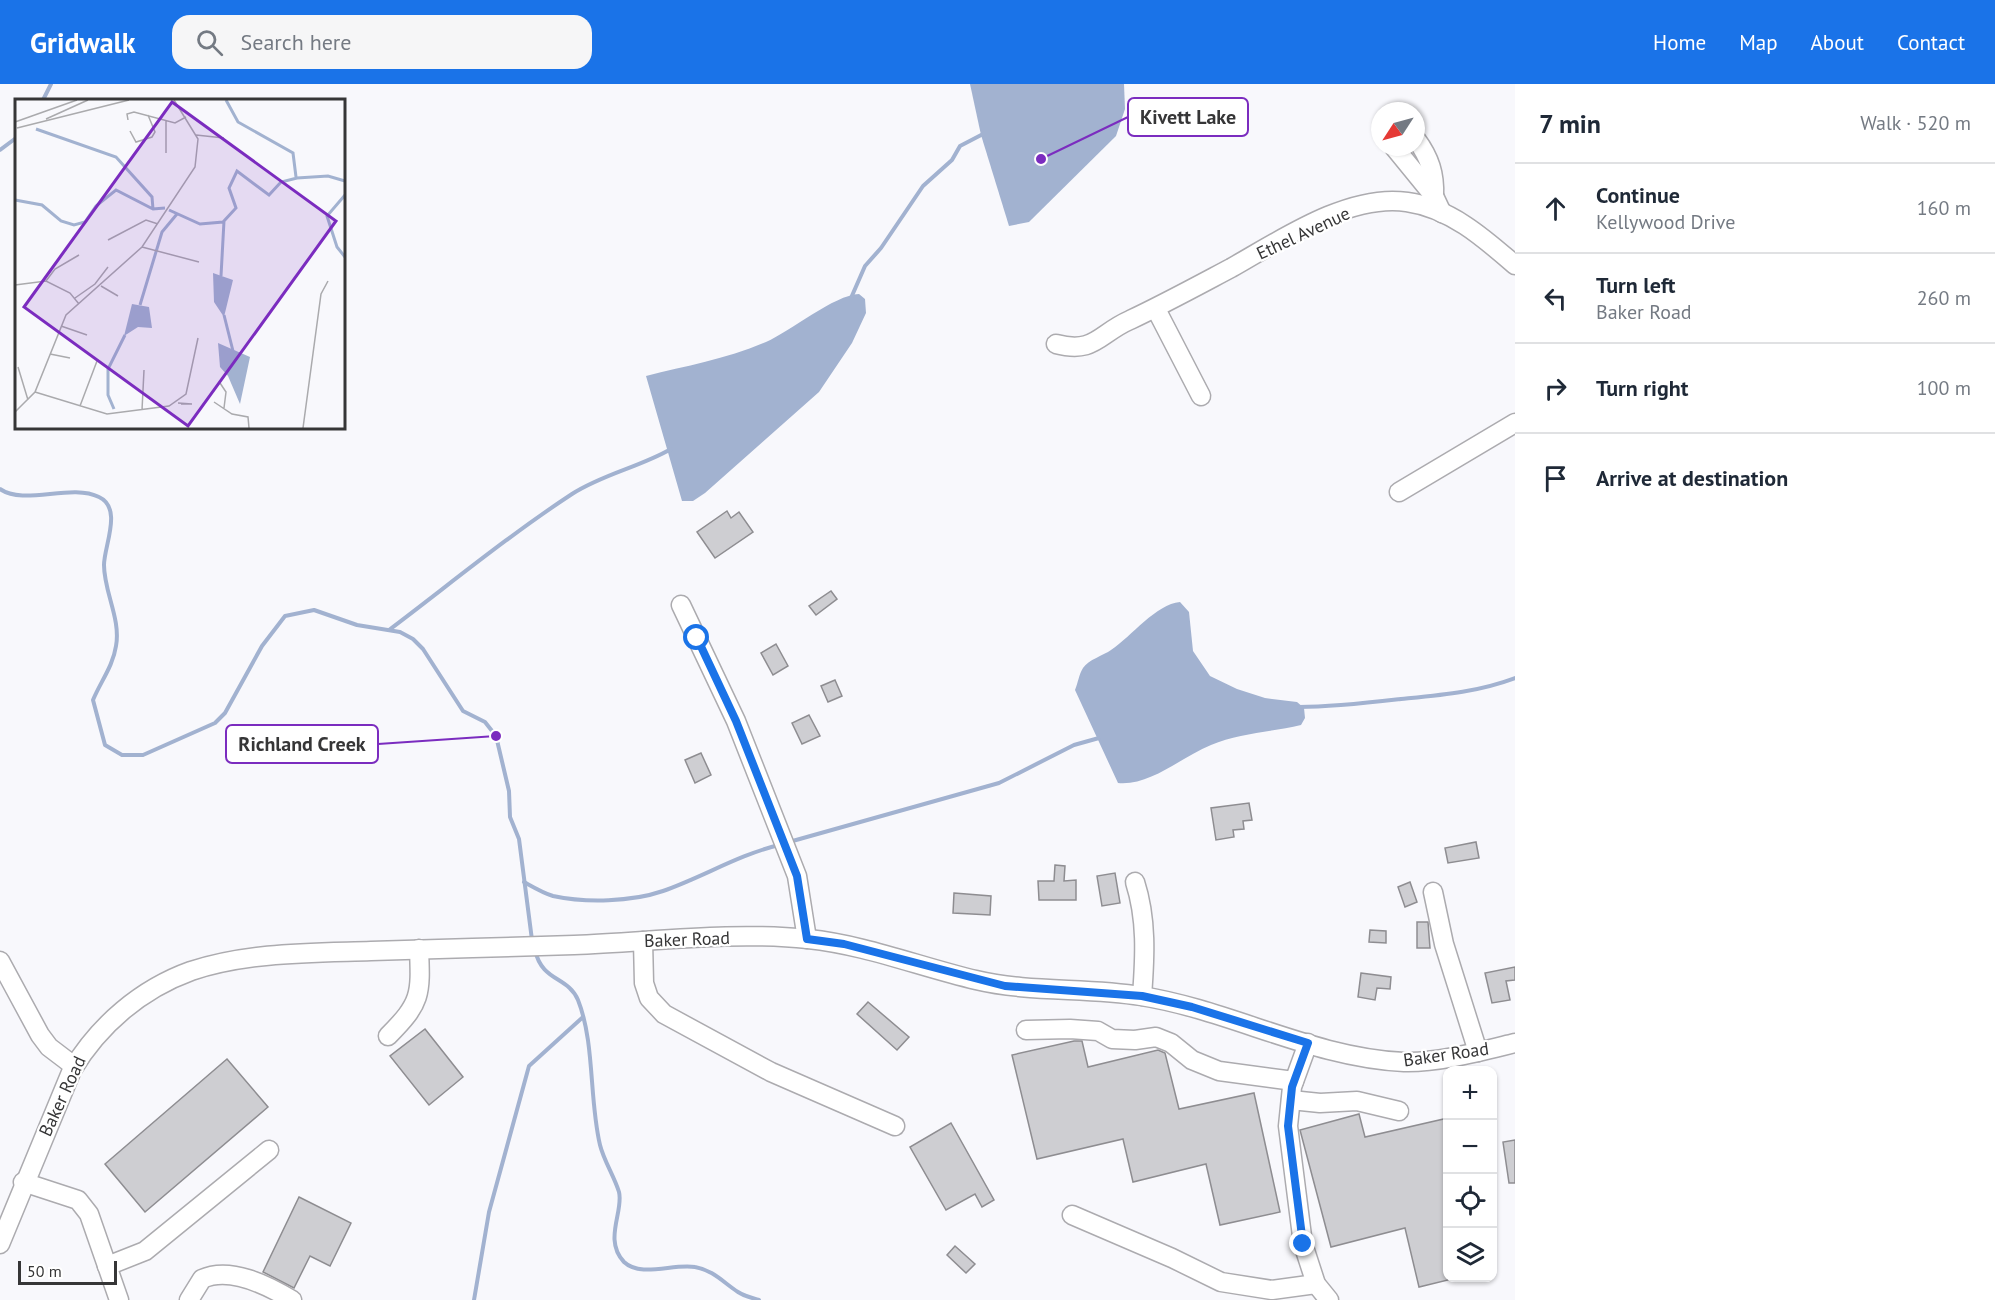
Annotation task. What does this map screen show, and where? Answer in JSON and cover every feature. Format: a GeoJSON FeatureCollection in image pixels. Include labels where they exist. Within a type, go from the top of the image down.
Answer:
{"type":"FeatureCollection","features":[{"type":"Feature","properties":{"kind":"street"},"geometry":{"type":"LineString","coordinates":[[1425,154],[1434,176],[1438,205]]}},
{"type":"Feature","properties":{"kind":"street"},"geometry":{"type":"LineString","coordinates":[[1401,156],[1438,205]]}},
{"type":"Feature","properties":{"kind":"street","name":"Ethel Avenue"},"geometry":{"type":"LineString","coordinates":[[1056,344],[1072,348],[1091,345],[1115,327],[1156,309],[1296,231],[1336,213],[1371,203],[1407,202],[1438,205],[1488,241],[1515,265]]}},
{"type":"Feature","properties":{"kind":"street"},"geometry":{"type":"LineString","coordinates":[[1156,309],[1201,396]]}},
{"type":"Feature","properties":{"kind":"street"},"geometry":{"type":"LineString","coordinates":[[1399,492],[1515,423]]}},
{"type":"Feature","properties":{"kind":"street"},"geometry":{"type":"LineString","coordinates":[[681,605],[736,721],[797,876],[807,939]]}},
{"type":"Feature","properties":{"kind":"street"},"geometry":{"type":"LineString","coordinates":[[1135,882],[1140,898],[1145,938],[1142,996]]}},
{"type":"Feature","properties":{"kind":"street"},"geometry":{"type":"LineString","coordinates":[[1433,892],[1444,944],[1478,1052]]}},
{"type":"Feature","properties":{"kind":"street","name":"Baker Road"},"geometry":{"type":"LineString","coordinates":[[0,1244],[23,1182],[74,1066],[85,1048],[108,1023],[131,1004],[174,978],[196,970],[290,954],[581,945],[709,936],[807,939],[844,944],[1005,986],[1142,996],[1192,1007],[1341,1053],[1408,1062],[1478,1052],[1515,1043]]}},
{"type":"Feature","properties":{"kind":"street"},"geometry":{"type":"LineString","coordinates":[[643,940],[644,983],[649,998],[664,1014],[771,1072],[895,1126]]}},
{"type":"Feature","properties":{"kind":"street"},"geometry":{"type":"LineString","coordinates":[[388,1036],[410,1014],[418,997],[419,950]]}},
{"type":"Feature","properties":{"kind":"street"},"geometry":{"type":"LineString","coordinates":[[0,961],[40,1035],[49,1047],[74,1066]]}},
{"type":"Feature","properties":{"kind":"street"},"geometry":{"type":"LineString","coordinates":[[1026,1030],[1098,1031],[1112,1039],[1156,1037],[1171,1043],[1192,1060],[1219,1071],[1294,1081]]}},
{"type":"Feature","properties":{"kind":"street"},"geometry":{"type":"LineString","coordinates":[[1308,1043],[1294,1081],[1288,1126],[1303,1244],[1316,1284],[1329,1300]]}},
{"type":"Feature","properties":{"kind":"street"},"geometry":{"type":"LineString","coordinates":[[1291,1100],[1320,1103],[1357,1101],[1399,1111]]}},
{"type":"Feature","properties":{"kind":"street"},"geometry":{"type":"LineString","coordinates":[[107,1266],[145,1251],[269,1150]]}},
{"type":"Feature","properties":{"kind":"street"},"geometry":{"type":"LineString","coordinates":[[23,1182],[78,1200],[89,1214],[119,1300]]}},
{"type":"Feature","properties":{"kind":"street"},"geometry":{"type":"LineString","coordinates":[[1072,1215],[1221,1282],[1272,1290],[1316,1284]]}},
{"type":"Feature","properties":{"kind":"street"},"geometry":{"type":"LineString","coordinates":[[189,1300],[202,1279],[219,1275],[238,1276],[274,1289],[292,1300]]}},
{"type":"Feature","properties":{"kind":"water"},"geometry":{"type":"Polygon","coordinates":[[[970,84],[1124,84],[1125,109],[1116,136],[1029,222],[1009,226],[981,135],[970,84]]]}},
{"type":"Feature","properties":{"kind":"water"},"geometry":{"type":"Polygon","coordinates":[[[859,294],[865,299],[866,313],[852,343],[819,392],[705,493],[693,501],[682,501],[646,376],[706,362],[751,348],[776,337],[837,300],[859,294]]]}},
{"type":"Feature","properties":{"kind":"water"},"geometry":{"type":"Polygon","coordinates":[[[1180,602],[1189,612],[1193,651],[1210,676],[1237,689],[1265,698],[1297,702],[1304,708],[1305,718],[1301,725],[1222,741],[1142,780],[1118,783],[1075,690],[1085,665],[1111,650],[1162,608],[1180,602]]]}},
{"type":"Feature","properties":{"kind":"building"},"geometry":{"type":"Polygon","coordinates":[[[727,511],[731,518],[739,512],[753,532],[715,558],[697,532],[727,511]]]}},
{"type":"Feature","properties":{"kind":"building"},"geometry":{"type":"Polygon","coordinates":[[[831,591],[837,599],[816,615],[809,606],[831,591]]]}},
{"type":"Feature","properties":{"kind":"building"},"geometry":{"type":"Polygon","coordinates":[[[776,644],[788,666],[773,675],[761,653],[776,644]]]}},
{"type":"Feature","properties":{"kind":"building"},"geometry":{"type":"Polygon","coordinates":[[[835,680],[842,696],[828,702],[821,686],[835,680]]]}},
{"type":"Feature","properties":{"kind":"building"},"geometry":{"type":"Polygon","coordinates":[[[809,715],[820,736],[802,744],[792,723],[809,715]]]}},
{"type":"Feature","properties":{"kind":"building"},"geometry":{"type":"Polygon","coordinates":[[[701,753],[711,775],[695,783],[685,760],[701,753]]]}},
{"type":"Feature","properties":{"kind":"building"},"geometry":{"type":"Polygon","coordinates":[[[1249,803],[1252,820],[1243,821],[1244,829],[1233,830],[1234,837],[1216,840],[1211,808],[1249,803]]]}},
{"type":"Feature","properties":{"kind":"building"},"geometry":{"type":"Polygon","coordinates":[[[1476,842],[1479,858],[1448,863],[1445,848],[1476,842]]]}},
{"type":"Feature","properties":{"kind":"building"},"geometry":{"type":"Polygon","coordinates":[[[1055,865],[1065,866],[1064,881],[1076,880],[1076,900],[1039,900],[1038,881],[1054,881],[1055,865]]]}},
{"type":"Feature","properties":{"kind":"building"},"geometry":{"type":"Polygon","coordinates":[[[1115,873],[1120,903],[1102,906],[1097,876],[1115,873]]]}},
{"type":"Feature","properties":{"kind":"building"},"geometry":{"type":"Polygon","coordinates":[[[1410,882],[1417,902],[1405,907],[1398,887],[1410,882]]]}},
{"type":"Feature","properties":{"kind":"building"},"geometry":{"type":"Polygon","coordinates":[[[954,893],[991,896],[990,915],[953,913],[954,893]]]}},
{"type":"Feature","properties":{"kind":"building"},"geometry":{"type":"Polygon","coordinates":[[[1417,922],[1428,922],[1430,948],[1417,948],[1417,922]]]}},
{"type":"Feature","properties":{"kind":"building"},"geometry":{"type":"Polygon","coordinates":[[[1370,930],[1386,931],[1386,943],[1369,942],[1370,930]]]}},
{"type":"Feature","properties":{"kind":"building"},"geometry":{"type":"Polygon","coordinates":[[[1515,967],[1515,980],[1506,981],[1510,1000],[1492,1003],[1485,973],[1515,967]]]}},
{"type":"Feature","properties":{"kind":"building"},"geometry":{"type":"Polygon","coordinates":[[[1361,973],[1391,977],[1390,989],[1377,988],[1375,1000],[1358,997],[1361,973]]]}},
{"type":"Feature","properties":{"kind":"building"},"geometry":{"type":"Polygon","coordinates":[[[868,1002],[909,1037],[897,1050],[857,1014],[868,1002]]]}},
{"type":"Feature","properties":{"kind":"building"},"geometry":{"type":"Polygon","coordinates":[[[425,1029],[463,1077],[429,1105],[390,1056],[425,1029]]]}},
{"type":"Feature","properties":{"kind":"building"},"geometry":{"type":"Polygon","coordinates":[[[1082,1041],[1088,1067],[1158,1050],[1165,1053],[1179,1109],[1254,1093],[1280,1212],[1220,1225],[1206,1164],[1133,1182],[1123,1139],[1037,1159],[1012,1055],[1082,1041]]]}},
{"type":"Feature","properties":{"kind":"building"},"geometry":{"type":"Polygon","coordinates":[[[227,1059],[268,1107],[145,1212],[105,1164],[227,1059]]]}},
{"type":"Feature","properties":{"kind":"building"},"geometry":{"type":"Polygon","coordinates":[[[1359,1114],[1365,1137],[1443,1119],[1443,1281],[1419,1287],[1405,1228],[1331,1247],[1300,1130],[1359,1114]]]}},
{"type":"Feature","properties":{"kind":"building"},"geometry":{"type":"Polygon","coordinates":[[[951,1123],[994,1200],[982,1207],[975,1194],[946,1210],[910,1147],[951,1123]]]}},
{"type":"Feature","properties":{"kind":"building"},"geometry":{"type":"Polygon","coordinates":[[[1515,1140],[1515,1183],[1509,1183],[1503,1142],[1515,1140]]]}},
{"type":"Feature","properties":{"kind":"building"},"geometry":{"type":"Polygon","coordinates":[[[299,1197],[351,1223],[330,1266],[310,1256],[294,1288],[263,1272],[299,1197]]]}},
{"type":"Feature","properties":{"kind":"building"},"geometry":{"type":"Polygon","coordinates":[[[955,1246],[975,1264],[966,1273],[947,1255],[955,1246]]]}},
{"type":"Feature","properties":{"kind":"waterway"},"geometry":{"type":"LineString","coordinates":[[44,99],[51,84]]}},
{"type":"Feature","properties":{"kind":"waterway"},"geometry":{"type":"LineString","coordinates":[[851,298],[865,266],[881,248],[923,186],[952,160],[960,146],[985,133]]}},
{"type":"Feature","properties":{"kind":"waterway"},"geometry":{"type":"LineString","coordinates":[[0,150],[15,139]]}},
{"type":"Feature","properties":{"kind":"waterway"},"geometry":{"type":"LineString","coordinates":[[389,630],[502,543],[572,494],[596,481],[671,449]]}},
{"type":"Feature","properties":{"kind":"waterway"},"geometry":{"type":"LineString","coordinates":[[0,489],[10,494],[22,495],[88,493],[106,502],[110,510],[110,528],[104,565],[117,636],[112,660],[93,700],[105,745],[122,755],[143,755],[215,723],[225,713],[262,646],[285,616],[314,610],[357,625],[400,632],[413,639],[423,649],[463,711],[485,722],[496,736],[509,791],[510,817],[519,839],[532,940]]}},
{"type":"Feature","properties":{"kind":"waterway"},"geometry":{"type":"LineString","coordinates":[[1299,707],[1445,694],[1487,687],[1515,678]]}},
{"type":"Feature","properties":{"kind":"waterway"},"geometry":{"type":"LineString","coordinates":[[789,842],[999,783],[1074,745],[1099,738]]}},
{"type":"Feature","properties":{"kind":"waterway"},"geometry":{"type":"LineString","coordinates":[[524,882],[549,895],[566,898],[608,900],[637,897],[663,891],[749,854],[779,845]]}},
{"type":"Feature","properties":{"kind":"waterway"},"geometry":{"type":"LineString","coordinates":[[535,950],[543,968],[574,992],[583,1017],[590,1053],[594,1109],[600,1145],[619,1192],[615,1235],[618,1253],[624,1262],[639,1269],[695,1267],[713,1274],[740,1293],[759,1300]]}},
{"type":"Feature","properties":{"kind":"waterway"},"geometry":{"type":"LineString","coordinates":[[474,1300],[489,1212],[529,1066],[583,1017]]}},
{"type":"Feature","properties":{"kind":"place","name":"Kivett Lake"},"geometry":{"type":"Point","coordinates":[1041,159]}},
{"type":"Feature","properties":{"kind":"place","name":"Richland Creek"},"geometry":{"type":"Point","coordinates":[496,736]}},
{"type":"Feature","properties":{"kind":"route"},"geometry":{"type":"LineString","coordinates":[[697,638],[736,721],[797,876],[807,939],[844,944],[1005,986],[1142,996],[1192,1007],[1308,1043],[1292,1087],[1288,1126],[1303,1244]]}}]}
